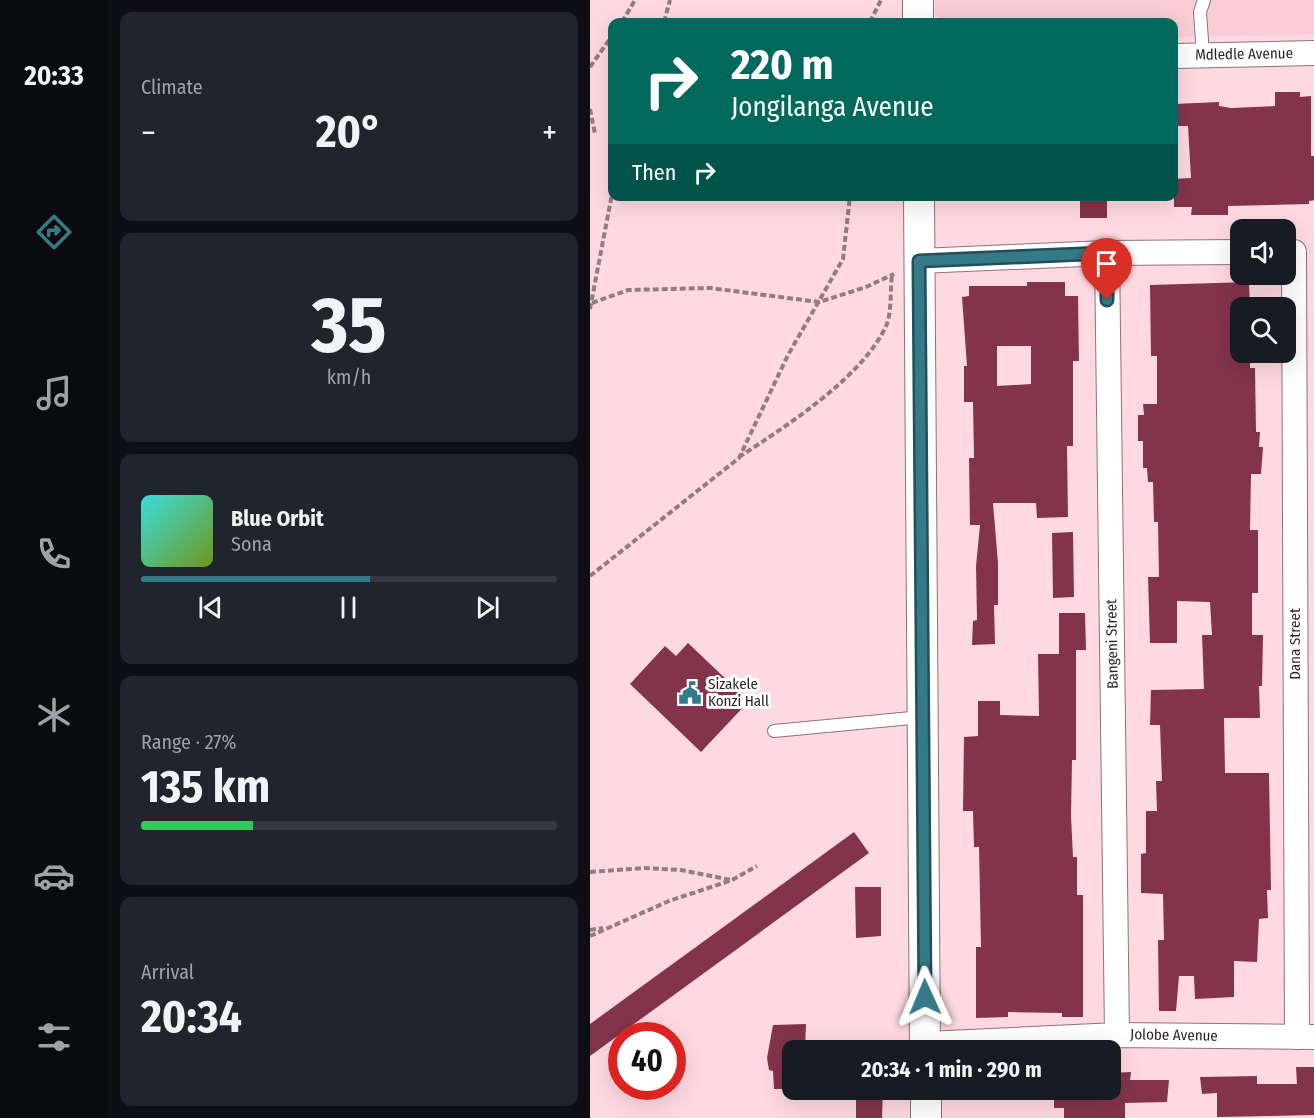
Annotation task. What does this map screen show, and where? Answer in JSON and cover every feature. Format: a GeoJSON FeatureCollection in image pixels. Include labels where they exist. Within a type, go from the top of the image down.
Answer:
{"type":"FeatureCollection","features":[{"type":"Feature","properties":{"kind":"street"},"geometry":{"type":"LineString","coordinates":[[918,0],[918,18]]}},
{"type":"Feature","properties":{"kind":"street","name":"Mdledle Avenue"},"geometry":{"type":"LineString","coordinates":[[1178,56],[1314,53]]}},
{"type":"Feature","properties":{"kind":"street"},"geometry":{"type":"LineString","coordinates":[[919,201],[925,1040]]}},
{"type":"Feature","properties":{"kind":"street"},"geometry":{"type":"LineString","coordinates":[[919,261],[1107,253],[1230,252]]}},
{"type":"Feature","properties":{"kind":"street","name":"Dana Street"},"geometry":{"type":"LineString","coordinates":[[1298,252],[1306,1037]]}},
{"type":"Feature","properties":{"kind":"street","name":"Bangeni Street"},"geometry":{"type":"LineString","coordinates":[[1107,253],[1117,1035]]}},
{"type":"Feature","properties":{"kind":"street","name":"Jolobe Avenue"},"geometry":{"type":"LineString","coordinates":[[1037,1040],[1117,1035],[1306,1037]]}},
{"type":"Feature","properties":{"kind":"street"},"geometry":{"type":"LineString","coordinates":[[926,1100],[926,1118]]}},
{"type":"Feature","properties":{"kind":"lane"},"geometry":{"type":"LineString","coordinates":[[1203,55],[1200,12],[1204,0]]}},
{"type":"Feature","properties":{"kind":"lane"},"geometry":{"type":"LineString","coordinates":[[774,731],[923,716]]}},
{"type":"Feature","properties":{"kind":"path"},"geometry":{"type":"LineString","coordinates":[[624,18],[635,0]]}},
{"type":"Feature","properties":{"kind":"path"},"geometry":{"type":"LineString","coordinates":[[665,18],[670,0]]}},
{"type":"Feature","properties":{"kind":"path"},"geometry":{"type":"LineString","coordinates":[[872,18],[881,0]]}},
{"type":"Feature","properties":{"kind":"path"},"geometry":{"type":"LineString","coordinates":[[590,67],[608,42]]}},
{"type":"Feature","properties":{"kind":"path"},"geometry":{"type":"LineString","coordinates":[[590,109],[595,134]]}},
{"type":"Feature","properties":{"kind":"path"},"geometry":{"type":"LineString","coordinates":[[590,309],[611,201]]}},
{"type":"Feature","properties":{"kind":"path"},"geometry":{"type":"LineString","coordinates":[[739,458],[788,356],[843,259],[849,201]]}},
{"type":"Feature","properties":{"kind":"path"},"geometry":{"type":"LineString","coordinates":[[592,303],[628,290],[710,288],[819,302],[866,287],[919,261]]}},
{"type":"Feature","properties":{"kind":"path"},"geometry":{"type":"LineString","coordinates":[[590,576],[739,458],[782,429],[836,385],[868,354],[887,324],[892,275]]}},
{"type":"Feature","properties":{"kind":"path"},"geometry":{"type":"LineString","coordinates":[[590,936],[669,901],[732,880],[757,866]]}},
{"type":"Feature","properties":{"kind":"path"},"geometry":{"type":"LineString","coordinates":[[590,872],[644,868],[681,870],[732,880]]}},
{"type":"Feature","properties":{"kind":"path"},"geometry":{"type":"LineString","coordinates":[[590,930],[609,927]]}},
{"type":"Feature","properties":{"kind":"shaded area"},"geometry":{"type":"Polygon","coordinates":[[[935,0],[1314,0],[1314,34],[1178,37],[1178,18],[940,18],[935,14],[935,0]]]}},
{"type":"Feature","properties":{"kind":"building"},"geometry":{"type":"Polygon","coordinates":[[[1275,92],[1300,92],[1300,97],[1311,96],[1311,156],[1315,156],[1315,200],[1309,201],[1309,204],[1228,206],[1228,215],[1191,215],[1192,207],[1174,207],[1174,201],[1178,201],[1178,179],[1191,178],[1188,126],[1178,126],[1178,104],[1219,102],[1219,106],[1231,108],[1275,106],[1275,92]]]}},
{"type":"Feature","properties":{"kind":"building"},"geometry":{"type":"Polygon","coordinates":[[[1080,201],[1107,201],[1107,218],[1080,218],[1080,201]]]}},
{"type":"Feature","properties":{"kind":"building"},"geometry":{"type":"Polygon","coordinates":[[[1027,282],[1065,282],[1065,296],[1078,296],[1079,361],[1073,361],[1073,446],[1067,446],[1068,517],[1037,518],[1036,503],[993,503],[998,563],[998,605],[994,605],[995,644],[972,645],[973,621],[977,620],[976,566],[980,525],[970,525],[969,458],[974,458],[973,402],[964,402],[964,366],[967,366],[962,297],[969,296],[969,286],[1027,286],[1027,282]],[[997,346],[997,386],[1031,384],[1031,346],[997,346]]]}},
{"type":"Feature","properties":{"kind":"building"},"geometry":{"type":"Polygon","coordinates":[[[1230,283],[1230,285],[1249,285],[1250,297],[1230,297],[1230,363],[1250,363],[1250,368],[1255,368],[1256,432],[1260,432],[1259,447],[1263,447],[1261,474],[1251,474],[1250,530],[1258,530],[1258,593],[1252,593],[1252,635],[1263,635],[1262,686],[1259,686],[1260,718],[1224,718],[1225,773],[1269,773],[1271,890],[1267,890],[1268,918],[1259,919],[1257,962],[1234,961],[1234,997],[1195,999],[1194,976],[1179,976],[1176,1011],[1159,1011],[1158,940],[1164,940],[1163,894],[1141,893],[1141,854],[1146,853],[1146,811],[1157,811],[1156,781],[1162,781],[1160,725],[1150,725],[1151,690],[1204,689],[1202,635],[1212,635],[1210,602],[1177,601],[1177,643],[1150,643],[1148,577],[1159,577],[1158,522],[1154,522],[1153,482],[1148,482],[1147,468],[1143,468],[1143,441],[1138,441],[1138,415],[1144,415],[1143,404],[1157,404],[1157,356],[1151,356],[1150,285],[1230,283]]]}},
{"type":"Feature","properties":{"kind":"building"},"geometry":{"type":"Polygon","coordinates":[[[1073,532],[1074,597],[1053,598],[1052,533],[1073,532]]]}},
{"type":"Feature","properties":{"kind":"building"},"geometry":{"type":"Polygon","coordinates":[[[1059,613],[1085,613],[1086,650],[1076,650],[1076,760],[1072,760],[1071,816],[1073,857],[1077,857],[1077,895],[1083,895],[1083,1017],[1062,1017],[1062,1013],[1008,1012],[1008,1017],[976,1018],[976,947],[981,947],[979,847],[974,847],[973,811],[963,811],[964,737],[978,736],[978,701],[1000,701],[1000,715],[1039,716],[1038,654],[1059,654],[1059,613]]]}},
{"type":"Feature","properties":{"kind":"building","name":"Sizakele Konzi Hall"},"geometry":{"type":"Polygon","coordinates":[[[688,643],[749,701],[701,752],[630,684],[665,646],[676,656],[688,643]]]}},
{"type":"Feature","properties":{"kind":"building"},"geometry":{"type":"Polygon","coordinates":[[[854,832],[869,853],[637,1022],[608,1022],[608,1043],[590,1056],[590,1024],[854,832]]]}},
{"type":"Feature","properties":{"kind":"building"},"geometry":{"type":"Polygon","coordinates":[[[855,887],[881,887],[881,936],[856,938],[855,887]]]}},
{"type":"Feature","properties":{"kind":"building"},"geometry":{"type":"Polygon","coordinates":[[[806,1024],[805,1040],[782,1040],[782,1089],[774,1089],[773,1071],[769,1070],[767,1058],[773,1025],[806,1024]]]}},
{"type":"Feature","properties":{"kind":"building"},"geometry":{"type":"Polygon","coordinates":[[[1296,1067],[1315,1067],[1315,1115],[1217,1117],[1217,1093],[1202,1094],[1200,1077],[1257,1076],[1257,1084],[1297,1084],[1296,1067]]]}},
{"type":"Feature","properties":{"kind":"building"},"geometry":{"type":"Polygon","coordinates":[[[1121,1072],[1131,1072],[1130,1080],[1169,1080],[1167,1102],[1125,1103],[1125,1118],[1064,1118],[1064,1108],[1054,1108],[1054,1100],[1121,1100],[1121,1072]]]}},
{"type":"Feature","properties":{"kind":"building"},"geometry":{"type":"Polygon","coordinates":[[[856,1100],[883,1100],[882,1118],[856,1118],[856,1100]]]}},
{"type":"Feature","properties":{"kind":"place","name":"Sizakele Konzi Hall"},"geometry":{"type":"Point","coordinates":[690,693]}},
{"type":"Feature","properties":{"kind":"route"},"geometry":{"type":"LineString","coordinates":[[925,997],[919,261],[1107,253],[1107,300]]}}]}
